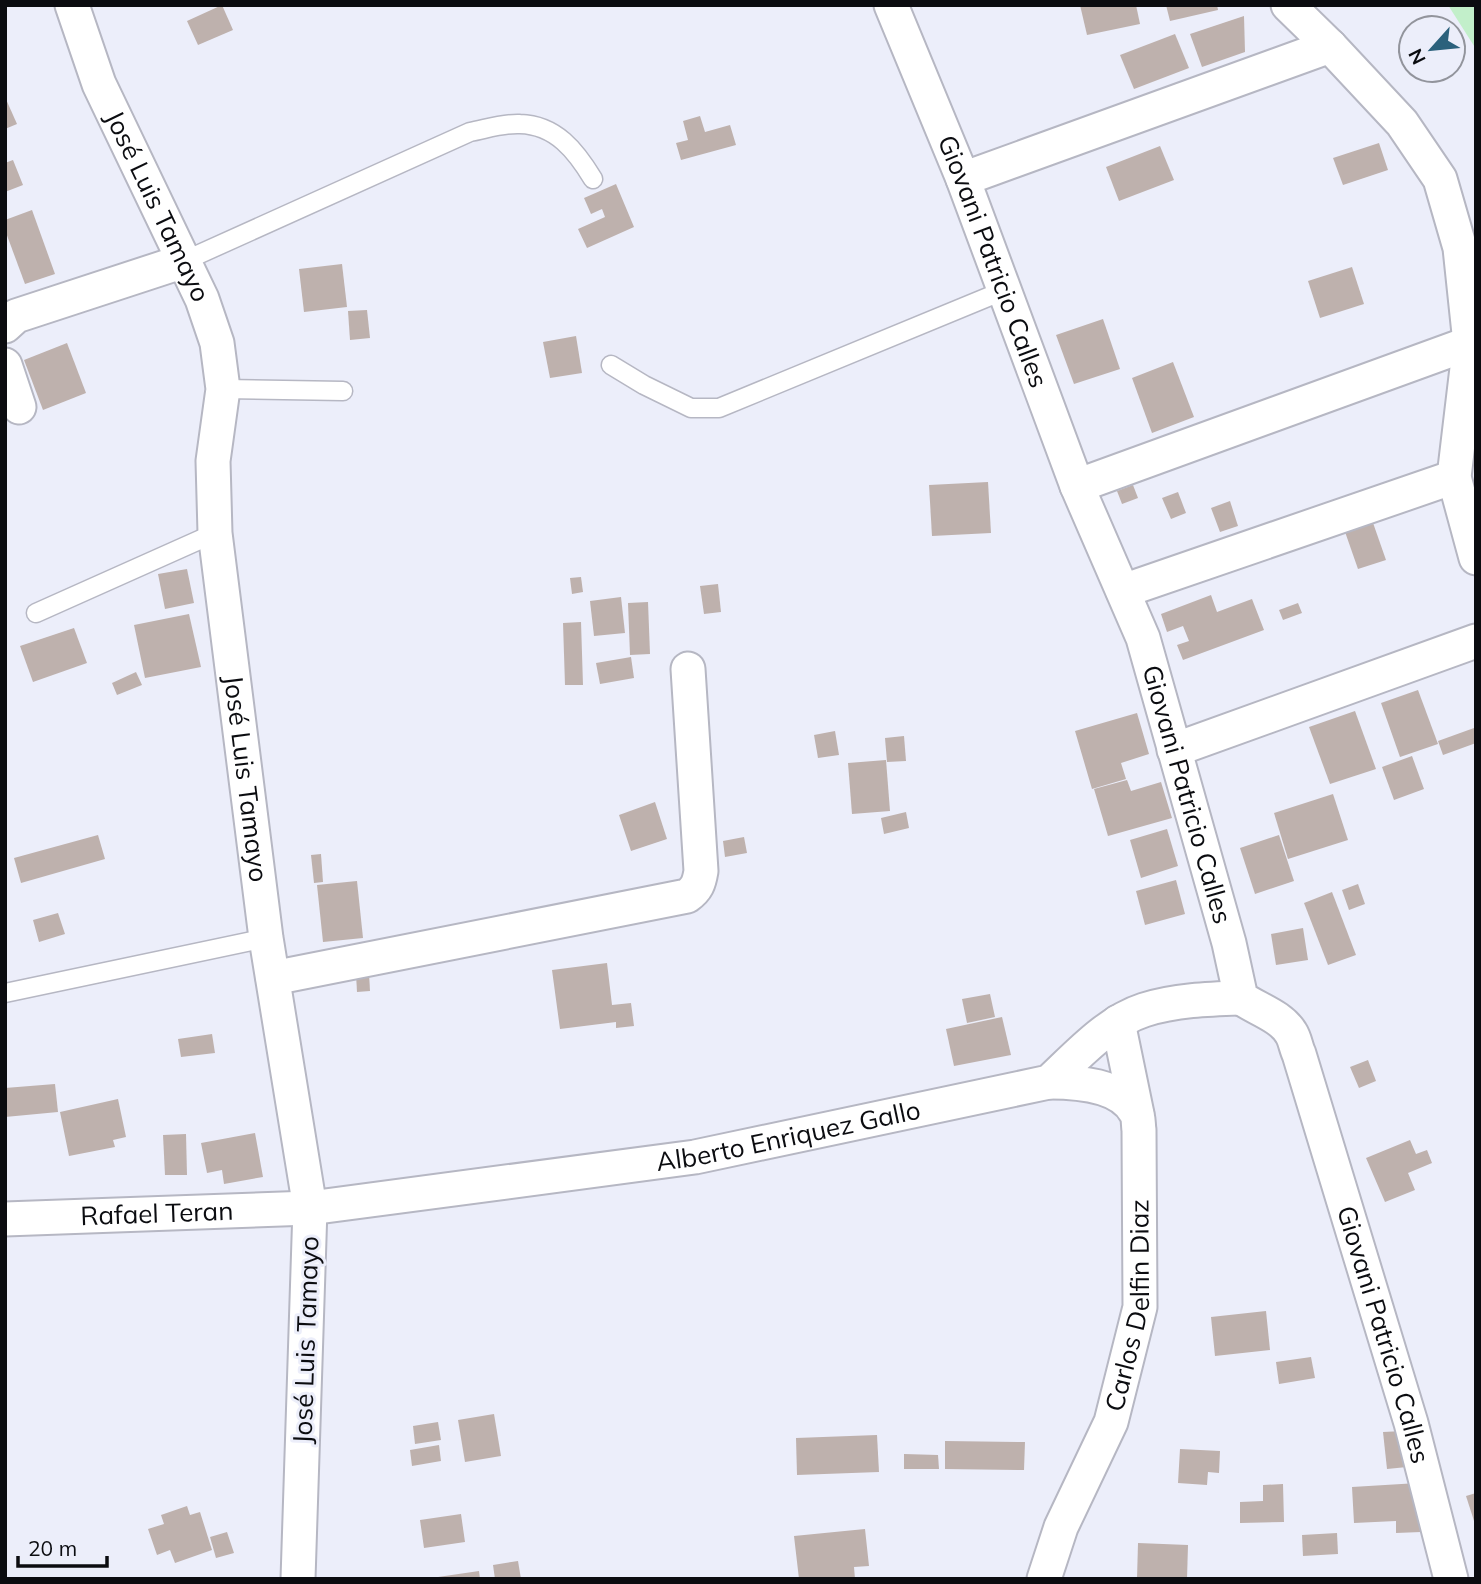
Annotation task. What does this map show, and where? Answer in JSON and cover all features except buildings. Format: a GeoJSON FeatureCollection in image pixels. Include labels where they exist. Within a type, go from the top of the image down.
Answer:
{"type":"FeatureCollection","features":[{"type":"Feature","properties":{"kind":"street","name":"José Luis Tamayo"},"geometry":{"type":"LineString","coordinates":[[72,5],[99,84],[202,299],[217,343],[223,389],[213,461],[215,533],[266,938],[310,1208],[298,1579]]}},
{"type":"Feature","properties":{"kind":"street","name":"Giovani Patricio Calles"},"geometry":{"type":"LineString","coordinates":[[891,5],[963,179],[1077,486],[1143,638],[1229,943],[1241,998],[1273,1016],[1291,1032],[1411,1423],[1451,1579]]}},
{"type":"Feature","properties":{"kind":"street"},"geometry":{"type":"LineString","coordinates":[[1288,5],[1331,46],[1402,123],[1440,179],[1461,247],[1470,343],[1454,477],[1476,558]]}},
{"type":"Feature","properties":{"kind":"street"},"geometry":{"type":"LineString","coordinates":[[963,179],[1331,46]]}},
{"type":"Feature","properties":{"kind":"street"},"geometry":{"type":"LineString","coordinates":[[5,326],[16,316],[184,261]]}},
{"type":"Feature","properties":{"kind":"street"},"geometry":{"type":"LineString","coordinates":[[1077,486],[1470,343]]}},
{"type":"Feature","properties":{"kind":"street"},"geometry":{"type":"LineString","coordinates":[[5,365],[19,407]]}},
{"type":"Feature","properties":{"kind":"street"},"geometry":{"type":"LineString","coordinates":[[1123,591],[1454,477]]}},
{"type":"Feature","properties":{"kind":"street"},"geometry":{"type":"LineString","coordinates":[[1174,750],[1476,641]]}},
{"type":"Feature","properties":{"kind":"street"},"geometry":{"type":"LineString","coordinates":[[273,978],[687,896],[693,892],[701,872],[688,669]]}},
{"type":"Feature","properties":{"kind":"street"},"geometry":{"type":"LineString","coordinates":[[1049,1082],[1118,1022],[1144,1010],[1179,1003],[1241,998]]}},
{"type":"Feature","properties":{"kind":"street","name":"Carlos Delfin Diaz"},"geometry":{"type":"LineString","coordinates":[[1044,1579],[1061,1527],[1111,1422],[1140,1307],[1139,1130],[1118,1022]]}},
{"type":"Feature","properties":{"kind":"street"},"geometry":{"type":"LineString","coordinates":[[1049,1082],[1078,1082],[1107,1089],[1137,1114]]}},
{"type":"Feature","properties":{"kind":"street","name":"Alberto Enriquez Gallo"},"geometry":{"type":"LineString","coordinates":[[310,1208],[695,1157],[1049,1082]]}},
{"type":"Feature","properties":{"kind":"street","name":"Rafael Teran"},"geometry":{"type":"LineString","coordinates":[[5,1219],[310,1208]]}},
{"type":"Feature","properties":{"kind":"lane"},"geometry":{"type":"LineString","coordinates":[[184,261],[470,132],[520,124],[553,132],[577,152],[593,178]]}},
{"type":"Feature","properties":{"kind":"lane"},"geometry":{"type":"LineString","coordinates":[[611,365],[691,408],[719,408],[1005,290]]}},
{"type":"Feature","properties":{"kind":"lane"},"geometry":{"type":"LineString","coordinates":[[223,389],[343,391]]}},
{"type":"Feature","properties":{"kind":"lane"},"geometry":{"type":"LineString","coordinates":[[36,613],[215,533]]}},
{"type":"Feature","properties":{"kind":"lane"},"geometry":{"type":"LineString","coordinates":[[5,993],[266,938]]}},
{"type":"Feature","properties":{"kind":"green space"},"geometry":{"type":"Polygon","coordinates":[[[1448,5],[1476,5],[1476,49],[1467,35],[1467,14],[1454,14],[1448,5]]]}}]}
